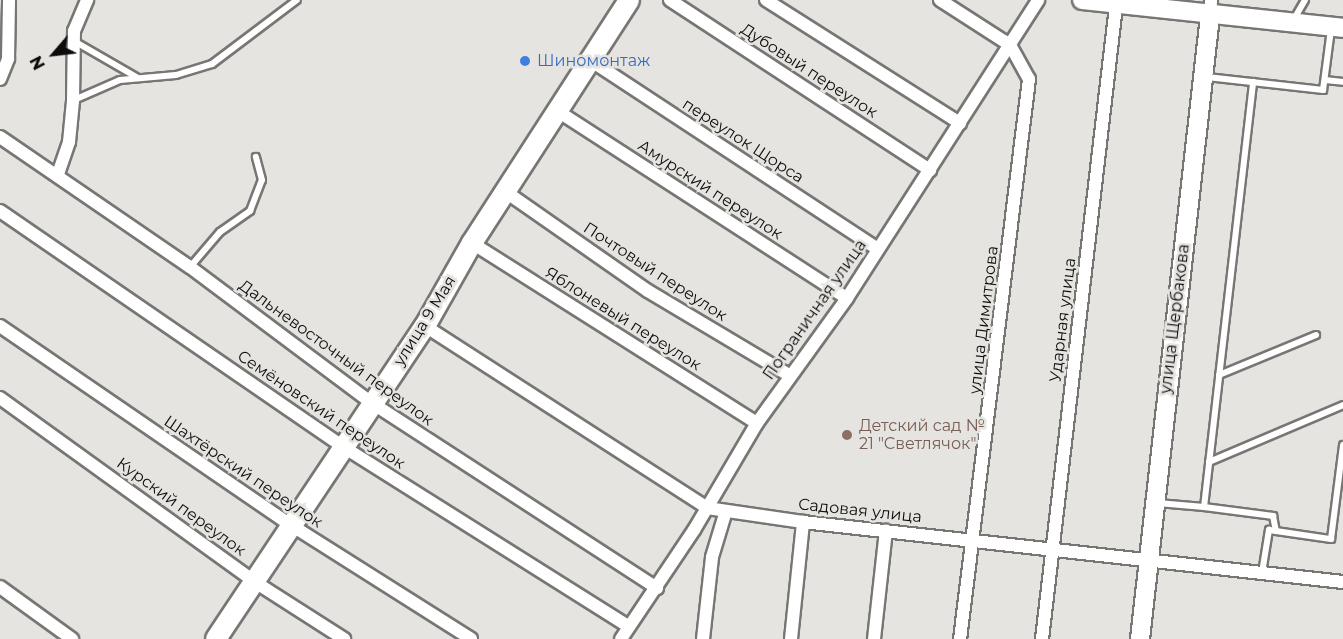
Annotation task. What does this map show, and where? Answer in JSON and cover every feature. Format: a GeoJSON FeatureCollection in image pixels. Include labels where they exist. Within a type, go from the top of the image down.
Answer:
{"type":"FeatureCollection","features":[{"type":"Feature","properties":{"kind":"main road","name":"улица 9 Мая"},"geometry":{"type":"LineString","coordinates":[[216,639],[342,446],[425,326],[472,243],[629,0]]}},
{"type":"Feature","properties":{"kind":"main road"},"geometry":{"type":"LineString","coordinates":[[1082,0],[1116,6],[1211,8],[1337,27]]}},
{"type":"Feature","properties":{"kind":"main road","name":"улица Щербакова"},"geometry":{"type":"LineString","coordinates":[[1140,639],[1211,8]]}},
{"type":"Feature","properties":{"kind":"street"},"geometry":{"type":"LineString","coordinates":[[0,79],[8,59],[9,0]]}},
{"type":"Feature","properties":{"kind":"street"},"geometry":{"type":"LineString","coordinates":[[58,174],[69,142],[73,100],[75,24],[87,0]]}},
{"type":"Feature","properties":{"kind":"street","name":"Дубовый переулок"},"geometry":{"type":"LineString","coordinates":[[670,0],[930,170]]}},
{"type":"Feature","properties":{"kind":"street"},"geometry":{"type":"LineString","coordinates":[[766,0],[960,123]]}},
{"type":"Feature","properties":{"kind":"street"},"geometry":{"type":"LineString","coordinates":[[940,0],[1010,45]]}},
{"type":"Feature","properties":{"kind":"street","name":"Пограничная улица"},"geometry":{"type":"LineString","coordinates":[[621,639],[657,588],[757,423],[789,375],[847,298],[1038,0]]}},
{"type":"Feature","properties":{"kind":"street","name":"Ударная улица"},"geometry":{"type":"LineString","coordinates":[[1042,639],[1116,6]]}},
{"type":"Feature","properties":{"kind":"street","name":"улица Димитрова"},"geometry":{"type":"LineString","coordinates":[[960,639],[1028,101],[1029,79],[1010,45]]}},
{"type":"Feature","properties":{"kind":"street","name":"переулок Щорса"},"geometry":{"type":"LineString","coordinates":[[590,60],[878,249]]}},
{"type":"Feature","properties":{"kind":"street","name":"Амурский переулок"},"geometry":{"type":"LineString","coordinates":[[556,110],[847,298]]}},
{"type":"Feature","properties":{"kind":"street","name":"Дальневосточный переулок"},"geometry":{"type":"LineString","coordinates":[[0,137],[58,174],[190,267],[372,403],[657,588]]}},
{"type":"Feature","properties":{"kind":"street","name":"Почтовый переулок"},"geometry":{"type":"LineString","coordinates":[[506,192],[648,291],[789,375]]}},
{"type":"Feature","properties":{"kind":"street","name":"Семёновский переулок"},"geometry":{"type":"LineString","coordinates":[[0,211],[342,446],[629,627]]}},
{"type":"Feature","properties":{"kind":"street","name":"Яблоневый переулок"},"geometry":{"type":"LineString","coordinates":[[472,243],[757,423]]}},
{"type":"Feature","properties":{"kind":"street","name":"Шахтёрский переулок"},"geometry":{"type":"LineString","coordinates":[[0,326],[291,525],[471,639]]}},
{"type":"Feature","properties":{"kind":"street","name":"Садовая улица"},"geometry":{"type":"LineString","coordinates":[[425,326],[707,508],[803,522],[1343,582]]}},
{"type":"Feature","properties":{"kind":"street","name":"Курский переулок"},"geometry":{"type":"LineString","coordinates":[[0,399],[255,582],[344,639]]}},
{"type":"Feature","properties":{"kind":"street"},"geometry":{"type":"LineString","coordinates":[[703,639],[712,557],[726,511]]}},
{"type":"Feature","properties":{"kind":"street"},"geometry":{"type":"LineString","coordinates":[[791,639],[803,522]]}},
{"type":"Feature","properties":{"kind":"street"},"geometry":{"type":"LineString","coordinates":[[874,639],[886,531]]}},
{"type":"Feature","properties":{"kind":"street"},"geometry":{"type":"LineString","coordinates":[[0,587],[72,639]]}},
{"type":"Feature","properties":{"kind":"lane"},"geometry":{"type":"LineString","coordinates":[[73,100],[110,83],[176,75],[212,64],[297,0]]}},
{"type":"Feature","properties":{"kind":"lane"},"geometry":{"type":"LineString","coordinates":[[1292,22],[1305,0]]}},
{"type":"Feature","properties":{"kind":"lane"},"geometry":{"type":"LineString","coordinates":[[1203,77],[1323,90],[1337,27]]}},
{"type":"Feature","properties":{"kind":"lane"},"geometry":{"type":"LineString","coordinates":[[73,40],[138,78]]}},
{"type":"Feature","properties":{"kind":"lane"},"geometry":{"type":"LineString","coordinates":[[1324,80],[1343,82]]}},
{"type":"Feature","properties":{"kind":"lane"},"geometry":{"type":"LineString","coordinates":[[1204,507],[1252,82]]}},
{"type":"Feature","properties":{"kind":"lane"},"geometry":{"type":"LineString","coordinates":[[190,267],[220,232],[250,211],[262,180],[256,157]]}},
{"type":"Feature","properties":{"kind":"lane"},"geometry":{"type":"LineString","coordinates":[[1219,375],[1316,335]]}},
{"type":"Feature","properties":{"kind":"lane"},"geometry":{"type":"LineString","coordinates":[[1209,462],[1343,405]]}},
{"type":"Feature","properties":{"kind":"lane"},"geometry":{"type":"LineString","coordinates":[[1262,574],[1269,530],[1331,539],[1343,444]]}},
{"type":"Feature","properties":{"kind":"lane"},"geometry":{"type":"LineString","coordinates":[[1155,502],[1273,516],[1276,531]]}},
{"type":"Feature","properties":{"kind":"place","name":"Шиномонтаж"},"geometry":{"type":"Point","coordinates":[525,61]}},
{"type":"Feature","properties":{"kind":"place","name":"Детский сад № 21 \"Светлячок\""},"geometry":{"type":"Point","coordinates":[847,435]}}]}
